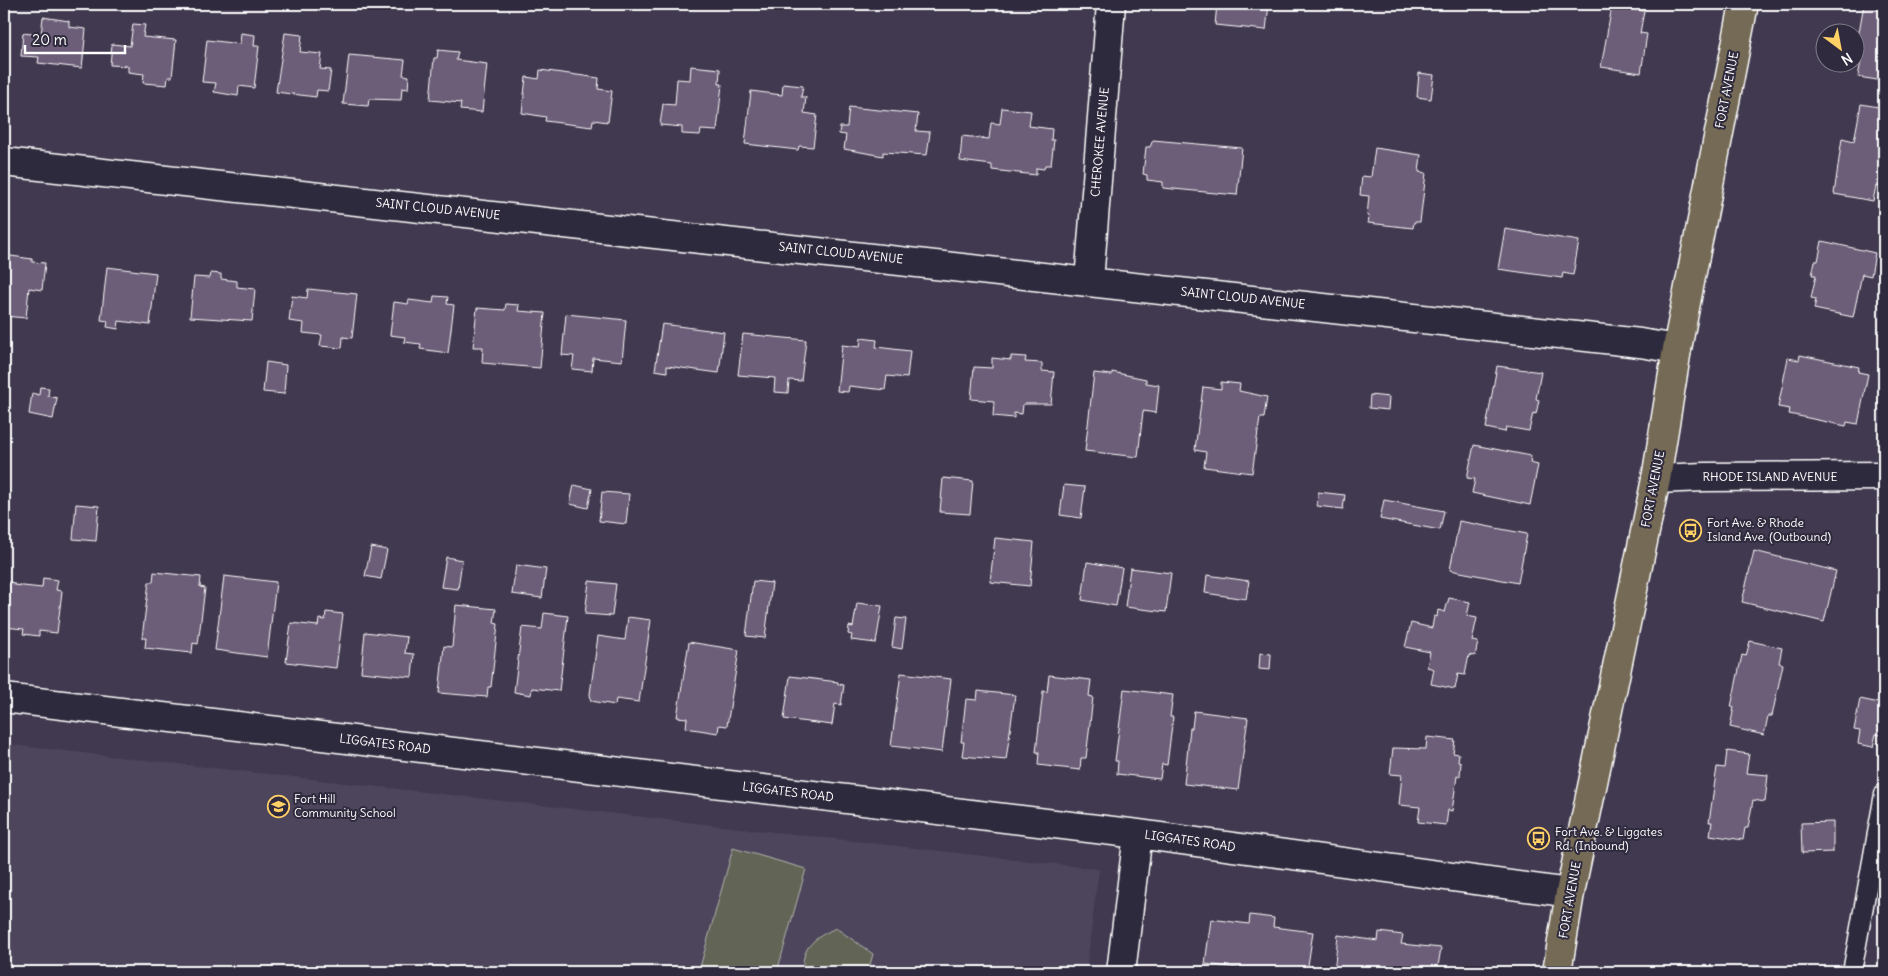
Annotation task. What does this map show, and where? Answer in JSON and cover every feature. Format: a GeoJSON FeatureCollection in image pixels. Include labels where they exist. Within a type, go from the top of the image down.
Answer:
{"type":"FeatureCollection","features":[{"type":"Feature","properties":{"kind":"main road","name":"FORT AVENUE"},"geometry":{"type":"LineString","coordinates":[[1557,972],[1570,893],[1656,479],[1677,350],[1744,4]]}},
{"type":"Feature","properties":{"kind":"street","name":"CHEROKEE AVENUE"},"geometry":{"type":"LineString","coordinates":[[1089,281],[1111,4]]}},
{"type":"Feature","properties":{"kind":"street","name":"SAINT CLOUD AVENUE"},"geometry":{"type":"LineString","coordinates":[[4,162],[1089,281],[1640,343],[1677,350]]}},
{"type":"Feature","properties":{"kind":"street","name":"RHODE ISLAND AVENUE"},"geometry":{"type":"LineString","coordinates":[[1656,479],[1884,476]]}},
{"type":"Feature","properties":{"kind":"street","name":"LIGGATES ROAD"},"geometry":{"type":"LineString","coordinates":[[4,698],[1138,834],[1570,893]]}},
{"type":"Feature","properties":{"kind":"street"},"geometry":{"type":"LineString","coordinates":[[1121,972],[1138,834]]}},
{"type":"Feature","properties":{"kind":"lane"},"geometry":{"type":"LineString","coordinates":[[1852,972],[1884,794]]}},
{"type":"Feature","properties":{"kind":"shaded area","name":"Fort Hill Community School"},"geometry":{"type":"Polygon","coordinates":[[[4,744],[1099,869],[1086,972],[4,972],[4,744]]]}},
{"type":"Feature","properties":{"kind":"green space"},"geometry":{"type":"Polygon","coordinates":[[[733,848],[806,869],[777,972],[699,971],[733,848]]]}},
{"type":"Feature","properties":{"kind":"green space"},"geometry":{"type":"Polygon","coordinates":[[[836,928],[873,954],[868,972],[803,972],[804,956],[810,944],[836,928]]]}},
{"type":"Feature","properties":{"kind":"building"},"geometry":{"type":"Polygon","coordinates":[[[1015,4],[1046,4],[1046,8],[1015,4]]]}},
{"type":"Feature","properties":{"kind":"building"},"geometry":{"type":"Polygon","coordinates":[[[1217,4],[1269,4],[1266,30],[1215,25],[1217,4]]]}},
{"type":"Feature","properties":{"kind":"building"},"geometry":{"type":"Polygon","coordinates":[[[1864,4],[1884,4],[1884,81],[1858,77],[1859,72],[1866,72],[1866,22],[1861,22],[1864,4]]]}},
{"type":"Feature","properties":{"kind":"building"},"geometry":{"type":"Polygon","coordinates":[[[1612,6],[1644,11],[1640,33],[1647,34],[1641,73],[1601,67],[1612,6]]]}},
{"type":"Feature","properties":{"kind":"building"},"geometry":{"type":"Polygon","coordinates":[[[43,17],[69,21],[69,27],[86,29],[82,68],[38,63],[39,57],[21,56],[23,33],[41,35],[43,17]]]}},
{"type":"Feature","properties":{"kind":"building"},"geometry":{"type":"Polygon","coordinates":[[[133,24],[145,25],[143,37],[176,40],[172,77],[168,77],[167,85],[143,83],[144,74],[128,72],[128,66],[110,65],[112,44],[130,46],[133,24]]]}},
{"type":"Feature","properties":{"kind":"building"},"geometry":{"type":"Polygon","coordinates":[[[241,33],[255,35],[254,46],[259,46],[254,88],[239,86],[238,96],[214,92],[216,83],[202,82],[207,40],[240,44],[241,33]]]}},
{"type":"Feature","properties":{"kind":"building"},"geometry":{"type":"Polygon","coordinates":[[[285,33],[302,35],[300,52],[322,54],[320,69],[331,70],[328,91],[317,90],[316,97],[276,92],[285,33]]]}},
{"type":"Feature","properties":{"kind":"building"},"geometry":{"type":"Polygon","coordinates":[[[438,50],[458,52],[456,60],[487,64],[482,112],[460,110],[461,103],[430,100],[434,58],[437,58],[438,50]]]}},
{"type":"Feature","properties":{"kind":"building"},"geometry":{"type":"Polygon","coordinates":[[[349,55],[405,60],[403,75],[409,76],[408,89],[402,88],[401,100],[369,99],[368,106],[343,104],[349,55]]]}},
{"type":"Feature","properties":{"kind":"building"},"geometry":{"type":"Polygon","coordinates":[[[691,66],[720,69],[719,84],[722,84],[717,131],[701,130],[700,135],[682,134],[682,127],[660,125],[663,104],[675,105],[677,79],[690,80],[691,66]]]}},
{"type":"Feature","properties":{"kind":"building"},"geometry":{"type":"Polygon","coordinates":[[[540,70],[599,78],[598,89],[612,91],[608,122],[593,120],[592,127],[545,121],[546,117],[522,113],[526,77],[539,79],[540,70]]]}},
{"type":"Feature","properties":{"kind":"building"},"geometry":{"type":"Polygon","coordinates":[[[1419,73],[1434,75],[1431,99],[1417,97],[1419,73]]]}},
{"type":"Feature","properties":{"kind":"building"},"geometry":{"type":"Polygon","coordinates":[[[783,84],[803,86],[801,97],[806,97],[804,113],[817,115],[813,147],[799,146],[798,150],[745,144],[751,91],[782,95],[783,84]]]}},
{"type":"Feature","properties":{"kind":"building"},"geometry":{"type":"Polygon","coordinates":[[[1861,104],[1884,108],[1884,187],[1876,186],[1873,201],[1834,194],[1842,138],[1854,141],[1861,104]]]}},
{"type":"Feature","properties":{"kind":"building"},"geometry":{"type":"Polygon","coordinates":[[[849,107],[918,114],[916,131],[930,132],[927,155],[883,152],[883,156],[844,149],[846,135],[839,134],[840,127],[847,127],[849,107]]]}},
{"type":"Feature","properties":{"kind":"building"},"geometry":{"type":"Polygon","coordinates":[[[1002,108],[1031,111],[1029,126],[1052,129],[1051,140],[1054,140],[1051,165],[1045,165],[1044,169],[1036,168],[1036,175],[992,170],[992,165],[960,161],[962,136],[989,139],[991,123],[1000,124],[1002,108]]]}},
{"type":"Feature","properties":{"kind":"building"},"geometry":{"type":"Polygon","coordinates":[[[1153,140],[1242,148],[1237,195],[1163,188],[1163,182],[1147,180],[1147,175],[1143,174],[1146,147],[1150,147],[1153,140]]]}},
{"type":"Feature","properties":{"kind":"building"},"geometry":{"type":"Polygon","coordinates":[[[1375,148],[1421,155],[1419,172],[1426,173],[1420,222],[1414,222],[1413,228],[1368,223],[1369,196],[1360,195],[1362,176],[1371,177],[1375,148]]]}},
{"type":"Feature","properties":{"kind":"building"},"geometry":{"type":"Polygon","coordinates":[[[1505,229],[1579,241],[1573,275],[1563,273],[1562,278],[1498,269],[1505,229]]]}},
{"type":"Feature","properties":{"kind":"building"},"geometry":{"type":"Polygon","coordinates":[[[1822,241],[1875,253],[1871,276],[1862,274],[1853,317],[1814,309],[1816,299],[1811,298],[1816,275],[1812,275],[1815,261],[1818,261],[1822,241]]]}},
{"type":"Feature","properties":{"kind":"building"},"geometry":{"type":"Polygon","coordinates":[[[4,255],[32,259],[32,262],[45,263],[42,290],[29,288],[26,318],[4,316],[4,255]]]}},
{"type":"Feature","properties":{"kind":"building"},"geometry":{"type":"Polygon","coordinates":[[[107,267],[156,273],[150,325],[119,321],[118,329],[107,327],[108,321],[101,320],[107,267]]]}},
{"type":"Feature","properties":{"kind":"building"},"geometry":{"type":"Polygon","coordinates":[[[211,273],[221,274],[221,279],[237,281],[237,287],[255,289],[252,321],[190,317],[194,277],[210,278],[211,273]]]}},
{"type":"Feature","properties":{"kind":"building"},"geometry":{"type":"Polygon","coordinates":[[[308,289],[357,294],[352,338],[343,337],[342,348],[320,346],[322,335],[303,333],[304,323],[289,321],[292,296],[307,298],[308,289]]]}},
{"type":"Feature","properties":{"kind":"building"},"geometry":{"type":"Polygon","coordinates":[[[434,296],[448,297],[447,304],[454,305],[448,353],[420,349],[421,344],[404,342],[405,337],[390,335],[394,302],[408,304],[409,300],[433,303],[434,296]]]}},
{"type":"Feature","properties":{"kind":"building"},"geometry":{"type":"Polygon","coordinates":[[[506,304],[519,305],[518,311],[545,313],[540,368],[482,363],[483,347],[473,347],[477,308],[505,310],[506,304]]]}},
{"type":"Feature","properties":{"kind":"building"},"geometry":{"type":"Polygon","coordinates":[[[566,314],[626,320],[622,361],[593,358],[592,371],[572,369],[574,356],[562,355],[566,314]]]}},
{"type":"Feature","properties":{"kind":"building"},"geometry":{"type":"Polygon","coordinates":[[[662,324],[724,332],[719,373],[667,366],[667,372],[655,370],[662,324]]]}},
{"type":"Feature","properties":{"kind":"building"},"geometry":{"type":"Polygon","coordinates":[[[743,334],[806,340],[801,381],[789,380],[788,393],[774,392],[775,378],[738,375],[743,334]]]}},
{"type":"Feature","properties":{"kind":"building"},"geometry":{"type":"Polygon","coordinates":[[[861,338],[877,340],[876,347],[910,351],[907,378],[887,376],[885,390],[849,386],[848,392],[837,391],[842,345],[860,347],[861,338]]]}},
{"type":"Feature","properties":{"kind":"building"},"geometry":{"type":"Polygon","coordinates":[[[1800,355],[1859,367],[1858,372],[1868,374],[1858,424],[1847,422],[1846,426],[1789,414],[1790,409],[1778,407],[1788,358],[1799,360],[1800,355]]]}},
{"type":"Feature","properties":{"kind":"building"},"geometry":{"type":"Polygon","coordinates":[[[1011,356],[1026,357],[1025,362],[1042,363],[1042,371],[1054,372],[1051,404],[1023,404],[1022,414],[1014,413],[1014,418],[993,416],[994,401],[971,399],[974,367],[992,368],[992,358],[1011,360],[1011,356]]]}},
{"type":"Feature","properties":{"kind":"building"},"geometry":{"type":"Polygon","coordinates":[[[266,362],[286,365],[284,394],[263,392],[266,362]]]}},
{"type":"Feature","properties":{"kind":"building"},"geometry":{"type":"Polygon","coordinates":[[[1497,366],[1541,372],[1536,399],[1539,400],[1536,414],[1533,413],[1529,431],[1506,427],[1505,432],[1486,428],[1497,366]]]}},
{"type":"Feature","properties":{"kind":"building"},"geometry":{"type":"Polygon","coordinates":[[[1112,372],[1146,379],[1146,383],[1159,385],[1156,413],[1143,411],[1138,457],[1085,451],[1094,373],[1112,375],[1112,372]]]}},
{"type":"Feature","properties":{"kind":"building"},"geometry":{"type":"Polygon","coordinates":[[[1221,382],[1240,384],[1239,391],[1267,397],[1264,418],[1260,418],[1252,473],[1204,467],[1206,452],[1195,450],[1203,387],[1221,389],[1221,382]]]}},
{"type":"Feature","properties":{"kind":"building"},"geometry":{"type":"Polygon","coordinates":[[[40,387],[49,388],[48,396],[57,398],[53,419],[29,414],[32,393],[39,395],[40,387]]]}},
{"type":"Feature","properties":{"kind":"building"},"geometry":{"type":"Polygon","coordinates":[[[1370,395],[1389,397],[1388,410],[1369,408],[1370,395]]]}},
{"type":"Feature","properties":{"kind":"building"},"geometry":{"type":"Polygon","coordinates":[[[1474,445],[1531,456],[1530,463],[1538,465],[1530,505],[1472,493],[1475,479],[1467,478],[1474,445]]]}},
{"type":"Feature","properties":{"kind":"building"},"geometry":{"type":"Polygon","coordinates":[[[943,478],[973,481],[970,514],[940,512],[943,478]]]}},
{"type":"Feature","properties":{"kind":"building"},"geometry":{"type":"Polygon","coordinates":[[[574,485],[592,489],[588,508],[570,504],[574,485]]]}},
{"type":"Feature","properties":{"kind":"building"},"geometry":{"type":"Polygon","coordinates":[[[1064,485],[1085,487],[1081,518],[1060,515],[1064,485]]]}},
{"type":"Feature","properties":{"kind":"building"},"geometry":{"type":"Polygon","coordinates":[[[602,492],[629,494],[626,524],[599,521],[602,492]]]}},
{"type":"Feature","properties":{"kind":"building"},"geometry":{"type":"Polygon","coordinates":[[[1318,492],[1345,495],[1343,509],[1317,506],[1318,492]]]}},
{"type":"Feature","properties":{"kind":"building"},"geometry":{"type":"Polygon","coordinates":[[[1384,500],[1444,511],[1440,530],[1380,519],[1384,500]]]}},
{"type":"Feature","properties":{"kind":"building"},"geometry":{"type":"Polygon","coordinates":[[[76,504],[99,506],[96,541],[73,539],[76,504]]]}},
{"type":"Feature","properties":{"kind":"building"},"geometry":{"type":"Polygon","coordinates":[[[1459,521],[1527,534],[1518,583],[1450,570],[1459,521]]]}},
{"type":"Feature","properties":{"kind":"building"},"geometry":{"type":"Polygon","coordinates":[[[995,538],[1034,542],[1030,586],[990,582],[995,538]]]}},
{"type":"Feature","properties":{"kind":"building"},"geometry":{"type":"Polygon","coordinates":[[[371,547],[387,550],[381,579],[365,576],[371,547]]]}},
{"type":"Feature","properties":{"kind":"building"},"geometry":{"type":"Polygon","coordinates":[[[1754,551],[1836,571],[1824,622],[1742,602],[1754,551]]]}},
{"type":"Feature","properties":{"kind":"building"},"geometry":{"type":"Polygon","coordinates":[[[446,557],[462,560],[458,589],[441,587],[446,557]]]}},
{"type":"Feature","properties":{"kind":"building"},"geometry":{"type":"Polygon","coordinates":[[[1087,562],[1122,568],[1116,606],[1082,600],[1087,562]]]}},
{"type":"Feature","properties":{"kind":"building"},"geometry":{"type":"Polygon","coordinates":[[[516,565],[546,569],[542,598],[512,594],[516,565]]]}},
{"type":"Feature","properties":{"kind":"building"},"geometry":{"type":"Polygon","coordinates":[[[1130,568],[1171,573],[1166,612],[1125,607],[1130,568]]]}},
{"type":"Feature","properties":{"kind":"building"},"geometry":{"type":"Polygon","coordinates":[[[154,572],[201,577],[200,587],[205,588],[198,644],[193,643],[192,653],[145,648],[146,638],[142,638],[149,582],[153,582],[154,572]]]}},
{"type":"Feature","properties":{"kind":"building"},"geometry":{"type":"Polygon","coordinates":[[[1207,575],[1249,581],[1246,599],[1205,593],[1207,575]]]}},
{"type":"Feature","properties":{"kind":"building"},"geometry":{"type":"Polygon","coordinates":[[[224,576],[276,582],[267,657],[215,650],[224,576]]]}},
{"type":"Feature","properties":{"kind":"building"},"geometry":{"type":"Polygon","coordinates":[[[43,578],[58,580],[56,590],[62,591],[57,633],[39,631],[39,636],[23,634],[24,629],[4,627],[4,581],[14,583],[14,585],[42,588],[43,578]]]}},
{"type":"Feature","properties":{"kind":"building"},"geometry":{"type":"Polygon","coordinates":[[[589,581],[616,584],[612,616],[585,614],[589,581]]]}},
{"type":"Feature","properties":{"kind":"building"},"geometry":{"type":"Polygon","coordinates":[[[753,581],[772,583],[765,638],[746,636],[753,581]]]}},
{"type":"Feature","properties":{"kind":"building"},"geometry":{"type":"Polygon","coordinates":[[[1449,598],[1470,602],[1467,616],[1477,618],[1472,641],[1478,642],[1475,656],[1469,655],[1465,675],[1458,674],[1455,689],[1431,684],[1434,669],[1427,667],[1430,652],[1405,647],[1411,623],[1432,628],[1434,616],[1437,617],[1438,610],[1445,612],[1449,598]]]}},
{"type":"Feature","properties":{"kind":"building"},"geometry":{"type":"Polygon","coordinates":[[[857,603],[882,606],[876,643],[851,640],[852,635],[848,634],[849,626],[853,627],[857,603]]]}},
{"type":"Feature","properties":{"kind":"building"},"geometry":{"type":"Polygon","coordinates":[[[456,605],[496,609],[494,623],[498,624],[491,687],[488,687],[487,697],[439,693],[444,646],[452,647],[456,605]]]}},
{"type":"Feature","properties":{"kind":"building"},"geometry":{"type":"Polygon","coordinates":[[[326,612],[343,614],[336,668],[286,662],[291,623],[318,626],[319,619],[325,620],[326,612]]]}},
{"type":"Feature","properties":{"kind":"building"},"geometry":{"type":"Polygon","coordinates":[[[544,613],[568,616],[559,691],[532,688],[531,695],[514,692],[522,627],[542,629],[544,613]]]}},
{"type":"Feature","properties":{"kind":"building"},"geometry":{"type":"Polygon","coordinates":[[[628,617],[651,620],[639,702],[616,699],[615,705],[591,701],[590,694],[598,636],[625,640],[628,617]]]}},
{"type":"Feature","properties":{"kind":"building"},"geometry":{"type":"Polygon","coordinates":[[[896,618],[906,619],[902,649],[892,647],[896,618]]]}},
{"type":"Feature","properties":{"kind":"building"},"geometry":{"type":"Polygon","coordinates":[[[365,632],[407,637],[405,653],[414,654],[412,677],[361,672],[365,632]]]}},
{"type":"Feature","properties":{"kind":"building"},"geometry":{"type":"Polygon","coordinates":[[[1750,641],[1782,648],[1779,663],[1783,664],[1772,716],[1768,716],[1764,735],[1730,727],[1734,707],[1731,707],[1742,655],[1746,656],[1750,641]]]}},
{"type":"Feature","properties":{"kind":"building"},"geometry":{"type":"Polygon","coordinates":[[[689,642],[739,650],[727,726],[719,725],[718,733],[686,728],[687,718],[677,717],[689,642]]]}},
{"type":"Feature","properties":{"kind":"building"},"geometry":{"type":"Polygon","coordinates":[[[1260,653],[1271,654],[1270,670],[1259,669],[1260,653]]]}},
{"type":"Feature","properties":{"kind":"building"},"geometry":{"type":"Polygon","coordinates":[[[901,673],[951,679],[942,752],[891,746],[901,673]]]}},
{"type":"Feature","properties":{"kind":"building"},"geometry":{"type":"Polygon","coordinates":[[[1049,675],[1091,680],[1089,696],[1093,697],[1086,758],[1081,758],[1080,770],[1038,765],[1039,752],[1036,752],[1043,691],[1047,692],[1049,675]]]}},
{"type":"Feature","properties":{"kind":"building"},"geometry":{"type":"Polygon","coordinates":[[[790,676],[838,682],[838,684],[844,685],[841,705],[835,704],[832,725],[784,719],[790,676]]]}},
{"type":"Feature","properties":{"kind":"building"},"geometry":{"type":"Polygon","coordinates":[[[1124,689],[1173,695],[1170,717],[1173,717],[1167,765],[1162,764],[1160,779],[1117,774],[1118,761],[1115,761],[1124,689]]]}},
{"type":"Feature","properties":{"kind":"building"},"geometry":{"type":"Polygon","coordinates":[[[978,691],[1015,695],[1006,760],[962,756],[964,742],[961,742],[966,699],[977,700],[978,691]]]}},
{"type":"Feature","properties":{"kind":"building"},"geometry":{"type":"Polygon","coordinates":[[[1860,699],[1884,704],[1884,736],[1876,734],[1873,747],[1858,744],[1860,731],[1854,730],[1860,699]]]}},
{"type":"Feature","properties":{"kind":"building"},"geometry":{"type":"Polygon","coordinates":[[[1194,711],[1248,718],[1238,790],[1184,784],[1190,728],[1192,728],[1194,711]]]}},
{"type":"Feature","properties":{"kind":"building"},"geometry":{"type":"Polygon","coordinates":[[[1427,737],[1455,740],[1453,753],[1459,754],[1458,761],[1461,762],[1460,776],[1457,776],[1452,811],[1448,810],[1446,825],[1418,822],[1420,807],[1399,805],[1402,775],[1390,774],[1393,748],[1426,749],[1427,737]]]}},
{"type":"Feature","properties":{"kind":"building"},"geometry":{"type":"Polygon","coordinates":[[[1727,751],[1749,754],[1746,773],[1768,775],[1765,802],[1753,800],[1748,828],[1745,828],[1743,840],[1710,835],[1712,822],[1709,822],[1717,767],[1725,768],[1727,751]]]}},
{"type":"Feature","properties":{"kind":"building"},"geometry":{"type":"Polygon","coordinates":[[[1833,822],[1833,852],[1802,853],[1801,823],[1833,822]]]}},
{"type":"Feature","properties":{"kind":"building"},"geometry":{"type":"Polygon","coordinates":[[[1250,915],[1274,918],[1273,927],[1313,932],[1307,972],[1271,972],[1205,964],[1211,919],[1249,924],[1250,915]]]}},
{"type":"Feature","properties":{"kind":"building"},"geometry":{"type":"Polygon","coordinates":[[[1379,932],[1403,935],[1401,944],[1441,948],[1437,972],[1334,972],[1338,935],[1378,941],[1379,932]]]}},
{"type":"Feature","properties":{"kind":"place","name":"Fort Ave. & Rhode Island Ave. (Outbound)"},"geometry":{"type":"Point","coordinates":[1691,530]}},
{"type":"Feature","properties":{"kind":"place","name":"Fort Hill Community School"},"geometry":{"type":"Point","coordinates":[278,806]}},
{"type":"Feature","properties":{"kind":"place","name":"Fort Ave. & Liggates Rd. (Inbound)"},"geometry":{"type":"Point","coordinates":[1539,839]}}]}
